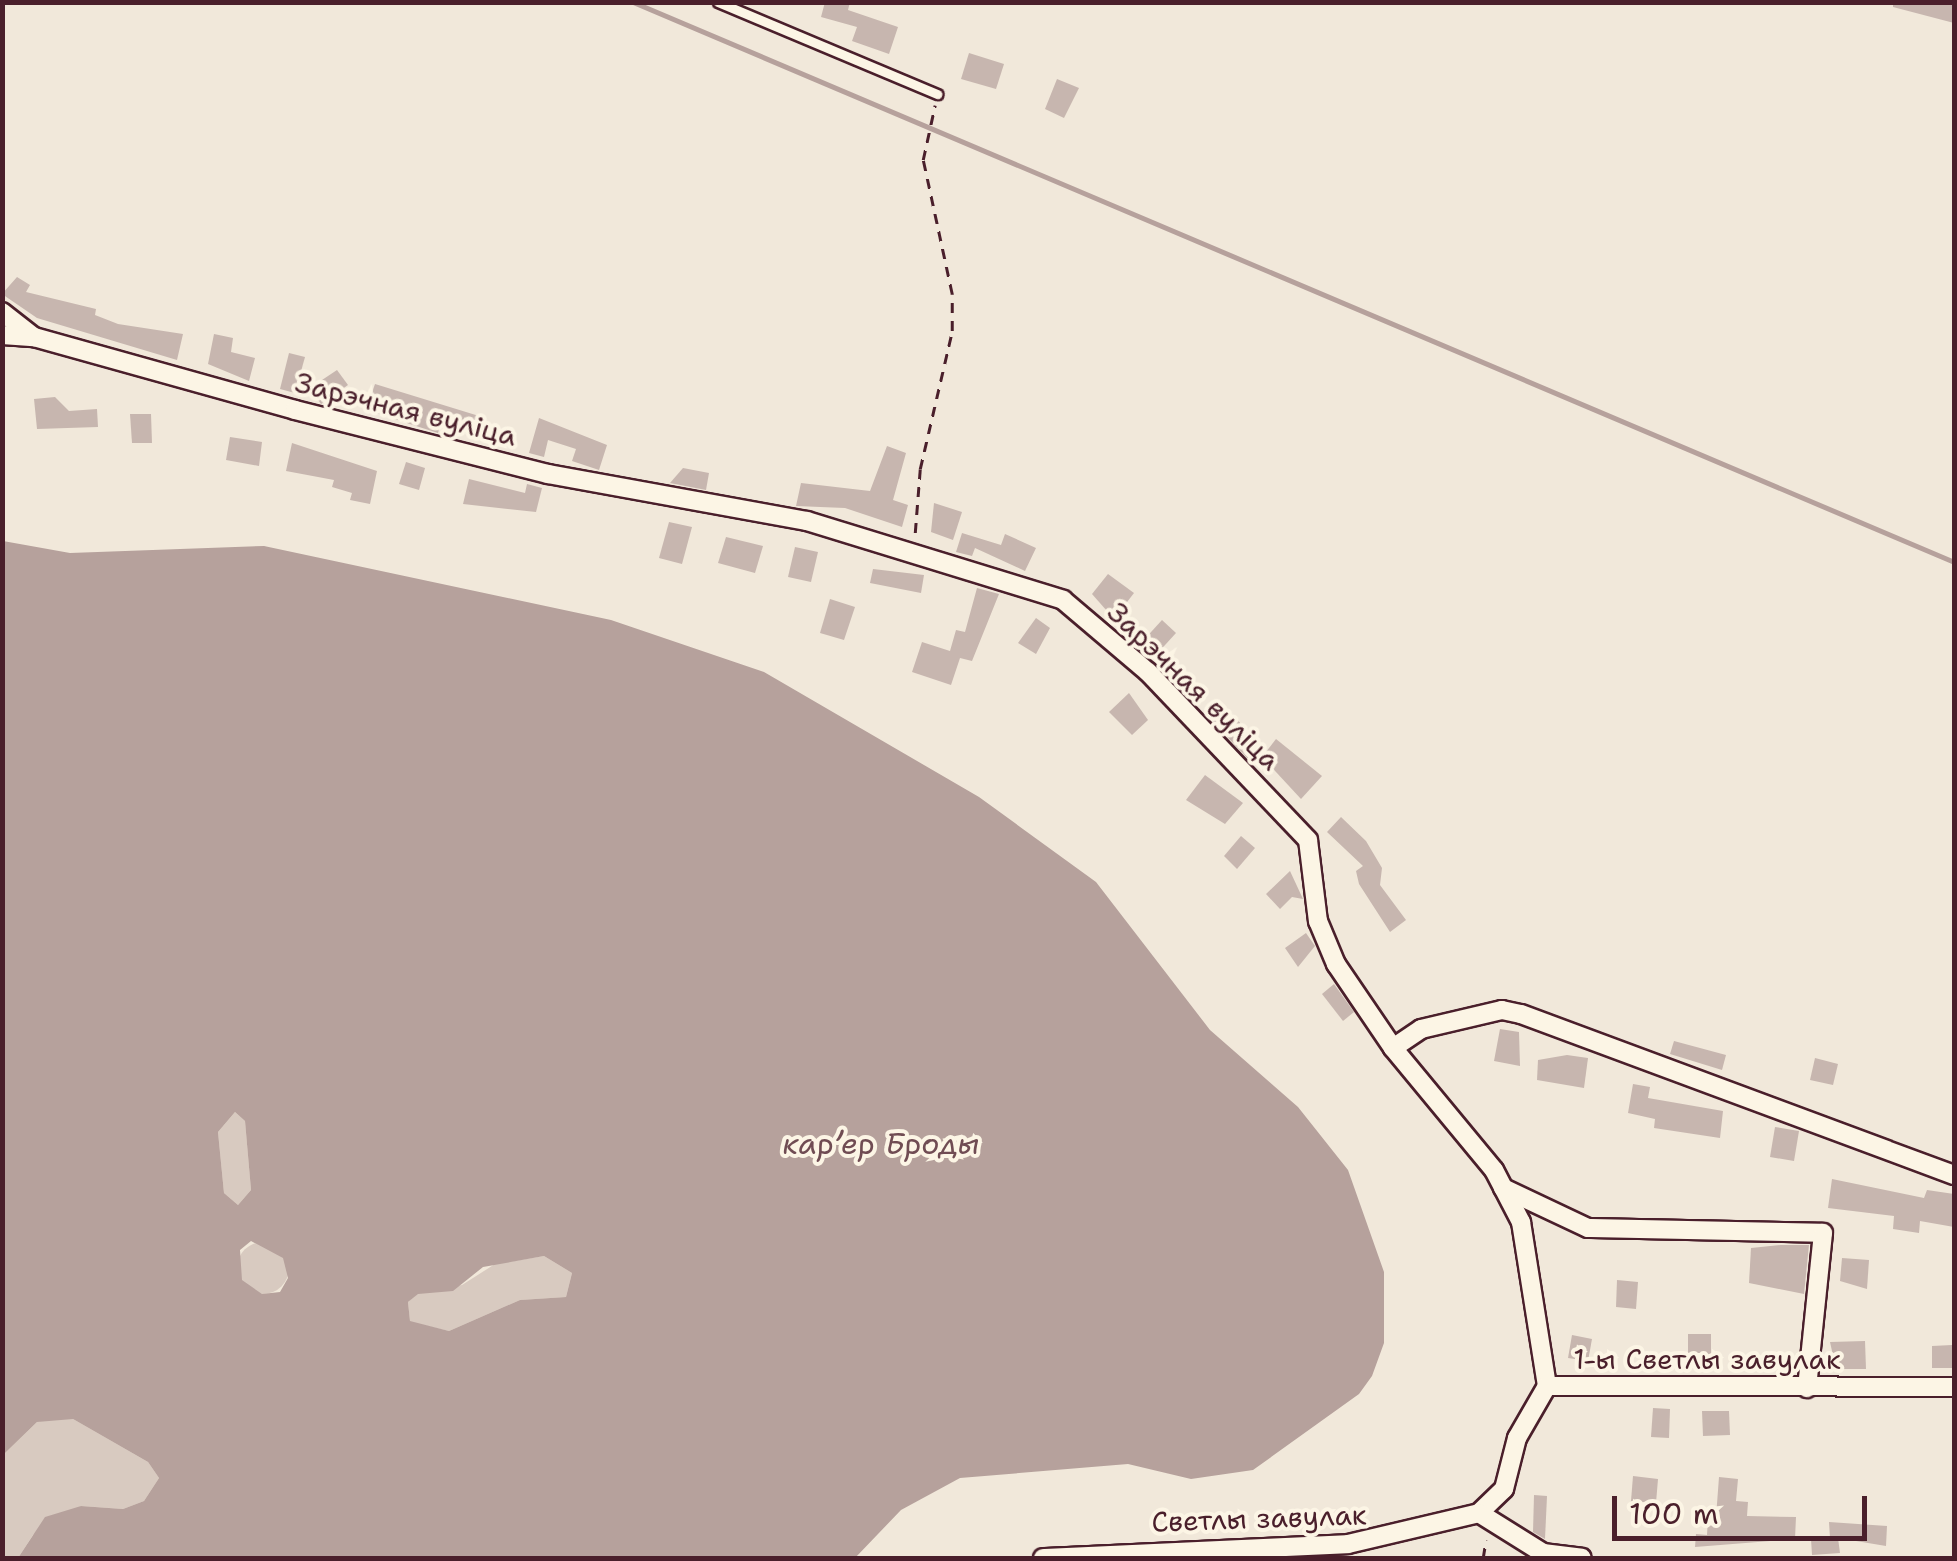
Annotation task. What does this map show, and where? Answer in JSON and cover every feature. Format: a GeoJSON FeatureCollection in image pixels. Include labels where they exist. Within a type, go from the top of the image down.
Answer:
{"type":"FeatureCollection","features":[{"type":"Feature","properties":{"kind":"street","name":"Зарэчная вуліца"},"geometry":{"type":"LineString","coordinates":[[2,312],[34,337],[548,474],[807,521],[914,550],[1063,600],[1148,672],[1308,840],[1318,921],[1336,964],[1393,1048],[1502,1188]]}},
{"type":"Feature","properties":{"kind":"street"},"geometry":{"type":"LineString","coordinates":[[2,335],[34,337]]}},
{"type":"Feature","properties":{"kind":"street"},"geometry":{"type":"LineString","coordinates":[[1393,1048],[1421,1029],[1502,1010],[1521,1014],[1954,1175]]}},
{"type":"Feature","properties":{"kind":"street"},"geometry":{"type":"LineString","coordinates":[[1502,1188],[1534,1272],[1535,1339],[1548,1386]]}},
{"type":"Feature","properties":{"kind":"street"},"geometry":{"type":"LineString","coordinates":[[1502,1188],[1588,1228],[1823,1232],[1807,1388]]}},
{"type":"Feature","properties":{"kind":"street","name":"1-ы Светлы завулак"},"geometry":{"type":"LineString","coordinates":[[1479,1513],[1504,1489],[1517,1438],[1548,1386],[1954,1387]]}},
{"type":"Feature","properties":{"kind":"street"},"geometry":{"type":"LineString","coordinates":[[1479,1513],[1542,1552],[1582,1558]]}},
{"type":"Feature","properties":{"kind":"street","name":"Светлы завулак"},"geometry":{"type":"LineString","coordinates":[[1042,1558],[1377,1542],[1479,1513]]}},
{"type":"Feature","properties":{"kind":"lane"},"geometry":{"type":"LineString","coordinates":[[718,2],[937,94]]}},
{"type":"Feature","properties":{"kind":"path"},"geometry":{"type":"LineString","coordinates":[[914,550],[920,468],[952,331],[952,294],[926,184],[926,136],[932,117]]}},
{"type":"Feature","properties":{"kind":"shaded area"},"geometry":{"type":"Polygon","coordinates":[[[235,1112],[245,1121],[251,1190],[238,1205],[224,1193],[218,1132],[235,1112]]]}},
{"type":"Feature","properties":{"kind":"shaded area"},"geometry":{"type":"Polygon","coordinates":[[[263,1242],[281,1250],[289,1268],[281,1286],[263,1294],[245,1286],[237,1268],[245,1250],[263,1242]]]}},
{"type":"Feature","properties":{"kind":"shaded area"},"geometry":{"type":"Polygon","coordinates":[[[544,1256],[572,1273],[566,1297],[520,1300],[449,1331],[410,1322],[408,1302],[418,1293],[462,1285],[495,1264],[544,1256]]]}},
{"type":"Feature","properties":{"kind":"shaded area"},"geometry":{"type":"Polygon","coordinates":[[[55,1417],[73,1419],[148,1462],[159,1478],[144,1501],[123,1509],[81,1506],[33,1535],[18,1558],[3,1558],[3,1455],[37,1422],[55,1417]]]}},
{"type":"Feature","properties":{"kind":"water","name":"карʼер Броды"},"geometry":{"type":"Polygon","coordinates":[[[3,541],[70,553],[264,546],[611,620],[764,672],[979,797],[1096,882],[1210,1030],[1298,1107],[1348,1170],[1384,1272],[1384,1343],[1372,1376],[1359,1394],[1253,1470],[1191,1479],[1128,1464],[960,1478],[901,1510],[855,1558],[18,1558],[45,1517],[81,1506],[123,1509],[144,1501],[159,1478],[148,1462],[73,1419],[37,1422],[3,1455],[3,541]],[[235,1112],[218,1132],[224,1193],[238,1205],[251,1190],[245,1121],[235,1112]],[[251,1241],[240,1250],[242,1280],[262,1294],[280,1292],[288,1278],[283,1258],[251,1241]],[[544,1256],[483,1267],[453,1291],[418,1294],[408,1302],[410,1321],[449,1331],[520,1300],[566,1297],[572,1273],[544,1256]]]}},
{"type":"Feature","properties":{"kind":"building"},"geometry":{"type":"Polygon","coordinates":[[[825,2],[850,2],[848,10],[898,27],[889,54],[852,41],[857,27],[821,17],[825,2]]]}},
{"type":"Feature","properties":{"kind":"building"},"geometry":{"type":"Polygon","coordinates":[[[1893,2],[1954,2],[1954,23],[1893,7],[1893,2]]]}},
{"type":"Feature","properties":{"kind":"building"},"geometry":{"type":"Polygon","coordinates":[[[969,53],[1004,64],[996,89],[961,79],[969,53]]]}},
{"type":"Feature","properties":{"kind":"building"},"geometry":{"type":"Polygon","coordinates":[[[1057,79],[1079,88],[1064,118],[1045,109],[1057,79]]]}},
{"type":"Feature","properties":{"kind":"building"},"geometry":{"type":"Polygon","coordinates":[[[17,277],[30,285],[26,292],[96,309],[95,315],[118,324],[183,334],[177,360],[37,318],[2,294],[17,277]]]}},
{"type":"Feature","properties":{"kind":"building"},"geometry":{"type":"Polygon","coordinates":[[[214,334],[233,338],[231,352],[255,358],[249,381],[208,364],[214,334]]]}},
{"type":"Feature","properties":{"kind":"building"},"geometry":{"type":"Polygon","coordinates":[[[289,353],[305,357],[295,393],[280,389],[289,353]]]}},
{"type":"Feature","properties":{"kind":"building"},"geometry":{"type":"Polygon","coordinates":[[[337,370],[348,385],[321,404],[310,388],[337,370]]]}},
{"type":"Feature","properties":{"kind":"building"},"geometry":{"type":"Polygon","coordinates":[[[375,384],[479,416],[473,435],[440,426],[438,433],[366,410],[375,384]]]}},
{"type":"Feature","properties":{"kind":"building"},"geometry":{"type":"Polygon","coordinates":[[[55,397],[69,411],[97,409],[98,427],[37,429],[34,399],[55,397]]]}},
{"type":"Feature","properties":{"kind":"building"},"geometry":{"type":"Polygon","coordinates":[[[130,414],[151,414],[152,443],[132,443],[130,414]]]}},
{"type":"Feature","properties":{"kind":"building"},"geometry":{"type":"Polygon","coordinates":[[[539,418],[607,445],[599,470],[572,461],[576,449],[548,440],[544,457],[529,453],[539,418]]]}},
{"type":"Feature","properties":{"kind":"building"},"geometry":{"type":"Polygon","coordinates":[[[230,437],[262,442],[259,466],[226,460],[230,437]]]}},
{"type":"Feature","properties":{"kind":"building"},"geometry":{"type":"Polygon","coordinates":[[[292,443],[377,471],[370,504],[350,500],[352,493],[332,487],[334,480],[286,471],[292,443]]]}},
{"type":"Feature","properties":{"kind":"building"},"geometry":{"type":"Polygon","coordinates":[[[887,446],[906,453],[893,500],[908,505],[902,527],[845,508],[796,506],[801,483],[870,491],[887,446]]]}},
{"type":"Feature","properties":{"kind":"building"},"geometry":{"type":"Polygon","coordinates":[[[406,462],[425,468],[419,490],[399,484],[406,462]]]}},
{"type":"Feature","properties":{"kind":"building"},"geometry":{"type":"Polygon","coordinates":[[[683,468],[709,473],[706,490],[670,483],[683,468]]]}},
{"type":"Feature","properties":{"kind":"building"},"geometry":{"type":"Polygon","coordinates":[[[469,479],[525,493],[527,484],[542,488],[536,512],[463,504],[469,479]]]}},
{"type":"Feature","properties":{"kind":"building"},"geometry":{"type":"Polygon","coordinates":[[[934,503],[962,512],[953,540],[931,532],[934,503]]]}},
{"type":"Feature","properties":{"kind":"building"},"geometry":{"type":"Polygon","coordinates":[[[669,522],[692,527],[682,564],[659,558],[669,522]]]}},
{"type":"Feature","properties":{"kind":"building"},"geometry":{"type":"Polygon","coordinates":[[[962,533],[1001,545],[1005,534],[1036,548],[1025,571],[975,548],[972,556],[956,552],[962,533]]]}},
{"type":"Feature","properties":{"kind":"building"},"geometry":{"type":"Polygon","coordinates":[[[726,537],[763,546],[755,573],[718,563],[726,537]]]}},
{"type":"Feature","properties":{"kind":"building"},"geometry":{"type":"Polygon","coordinates":[[[795,547],[818,552],[811,582],[788,577],[795,547]]]}},
{"type":"Feature","properties":{"kind":"building"},"geometry":{"type":"Polygon","coordinates":[[[873,569],[924,575],[921,593],[870,583],[873,569]]]}},
{"type":"Feature","properties":{"kind":"building"},"geometry":{"type":"Polygon","coordinates":[[[1108,574],[1134,593],[1114,619],[1092,594],[1108,574]]]}},
{"type":"Feature","properties":{"kind":"building"},"geometry":{"type":"Polygon","coordinates":[[[977,588],[999,594],[972,661],[960,658],[951,685],[912,672],[922,642],[950,651],[956,630],[965,632],[977,588]]]}},
{"type":"Feature","properties":{"kind":"building"},"geometry":{"type":"Polygon","coordinates":[[[830,599],[855,607],[844,640],[820,633],[830,599]]]}},
{"type":"Feature","properties":{"kind":"building"},"geometry":{"type":"Polygon","coordinates":[[[1036,618],[1050,628],[1036,654],[1018,643],[1036,618]]]}},
{"type":"Feature","properties":{"kind":"building"},"geometry":{"type":"Polygon","coordinates":[[[1162,620],[1176,633],[1155,656],[1141,643],[1162,620]]]}},
{"type":"Feature","properties":{"kind":"building"},"geometry":{"type":"Polygon","coordinates":[[[1129,693],[1148,720],[1132,735],[1109,712],[1129,693]]]}},
{"type":"Feature","properties":{"kind":"building"},"geometry":{"type":"Polygon","coordinates":[[[1226,708],[1263,747],[1252,763],[1213,722],[1226,708]]]}},
{"type":"Feature","properties":{"kind":"building"},"geometry":{"type":"Polygon","coordinates":[[[1276,739],[1322,776],[1301,799],[1262,757],[1276,739]]]}},
{"type":"Feature","properties":{"kind":"building"},"geometry":{"type":"Polygon","coordinates":[[[1205,775],[1243,803],[1225,824],[1186,800],[1205,775]]]}},
{"type":"Feature","properties":{"kind":"building"},"geometry":{"type":"Polygon","coordinates":[[[1341,817],[1366,841],[1382,868],[1380,885],[1406,920],[1390,932],[1359,884],[1356,871],[1363,866],[1327,832],[1341,817]]]}},
{"type":"Feature","properties":{"kind":"building"},"geometry":{"type":"Polygon","coordinates":[[[1241,836],[1255,848],[1237,869],[1224,856],[1241,836]]]}},
{"type":"Feature","properties":{"kind":"building"},"geometry":{"type":"Polygon","coordinates":[[[1290,871],[1303,899],[1292,897],[1280,909],[1266,894],[1290,871]]]}},
{"type":"Feature","properties":{"kind":"building"},"geometry":{"type":"Polygon","coordinates":[[[1306,933],[1315,946],[1298,967],[1285,948],[1306,933]]]}},
{"type":"Feature","properties":{"kind":"building"},"geometry":{"type":"Polygon","coordinates":[[[1334,984],[1354,1012],[1343,1021],[1322,994],[1334,984]]]}},
{"type":"Feature","properties":{"kind":"building"},"geometry":{"type":"Polygon","coordinates":[[[1500,1029],[1519,1032],[1520,1066],[1494,1061],[1500,1029]]]}},
{"type":"Feature","properties":{"kind":"building"},"geometry":{"type":"Polygon","coordinates":[[[1674,1041],[1726,1055],[1722,1070],[1670,1054],[1674,1041]]]}},
{"type":"Feature","properties":{"kind":"building"},"geometry":{"type":"Polygon","coordinates":[[[1567,1055],[1588,1058],[1584,1088],[1537,1080],[1538,1060],[1567,1055]]]}},
{"type":"Feature","properties":{"kind":"building"},"geometry":{"type":"Polygon","coordinates":[[[1815,1058],[1838,1064],[1833,1085],[1810,1080],[1815,1058]]]}},
{"type":"Feature","properties":{"kind":"building"},"geometry":{"type":"Polygon","coordinates":[[[1633,1084],[1650,1087],[1648,1098],[1723,1111],[1720,1138],[1654,1128],[1655,1119],[1628,1113],[1633,1084]]]}},
{"type":"Feature","properties":{"kind":"building"},"geometry":{"type":"Polygon","coordinates":[[[1775,1127],[1799,1131],[1794,1161],[1770,1157],[1775,1127]]]}},
{"type":"Feature","properties":{"kind":"building"},"geometry":{"type":"Polygon","coordinates":[[[1832,1179],[1924,1198],[1927,1190],[1954,1194],[1954,1227],[1920,1221],[1919,1233],[1893,1229],[1894,1216],[1828,1208],[1832,1179]]]}},
{"type":"Feature","properties":{"kind":"building"},"geometry":{"type":"Polygon","coordinates":[[[1809,1245],[1804,1294],[1749,1283],[1751,1248],[1809,1245]]]}},
{"type":"Feature","properties":{"kind":"building"},"geometry":{"type":"Polygon","coordinates":[[[1842,1258],[1869,1260],[1867,1289],[1840,1281],[1842,1258]]]}},
{"type":"Feature","properties":{"kind":"building"},"geometry":{"type":"Polygon","coordinates":[[[1617,1280],[1638,1282],[1636,1309],[1616,1307],[1617,1280]]]}},
{"type":"Feature","properties":{"kind":"building"},"geometry":{"type":"Polygon","coordinates":[[[1688,1334],[1711,1334],[1711,1362],[1688,1362],[1688,1334]]]}},
{"type":"Feature","properties":{"kind":"building"},"geometry":{"type":"Polygon","coordinates":[[[1572,1335],[1592,1339],[1588,1361],[1568,1358],[1572,1335]]]}},
{"type":"Feature","properties":{"kind":"building"},"geometry":{"type":"Polygon","coordinates":[[[1865,1341],[1866,1369],[1836,1369],[1830,1342],[1865,1341]]]}},
{"type":"Feature","properties":{"kind":"building"},"geometry":{"type":"Polygon","coordinates":[[[1952,1345],[1952,1368],[1932,1368],[1932,1346],[1952,1345]]]}},
{"type":"Feature","properties":{"kind":"building"},"geometry":{"type":"Polygon","coordinates":[[[1653,1408],[1670,1409],[1669,1438],[1651,1437],[1653,1408]]]}},
{"type":"Feature","properties":{"kind":"building"},"geometry":{"type":"Polygon","coordinates":[[[1702,1411],[1729,1411],[1730,1435],[1703,1436],[1702,1411]]]}},
{"type":"Feature","properties":{"kind":"building"},"geometry":{"type":"Polygon","coordinates":[[[1633,1476],[1658,1479],[1656,1503],[1631,1501],[1633,1476]]]}},
{"type":"Feature","properties":{"kind":"building"},"geometry":{"type":"Polygon","coordinates":[[[1719,1477],[1738,1479],[1736,1501],[1748,1502],[1747,1516],[1796,1517],[1795,1539],[1695,1547],[1696,1534],[1707,1535],[1708,1517],[1716,1517],[1719,1477]]]}},
{"type":"Feature","properties":{"kind":"building"},"geometry":{"type":"Polygon","coordinates":[[[1534,1495],[1547,1496],[1545,1539],[1533,1532],[1534,1495]]]}},
{"type":"Feature","properties":{"kind":"building"},"geometry":{"type":"Polygon","coordinates":[[[1829,1522],[1887,1526],[1886,1546],[1838,1538],[1840,1553],[1812,1555],[1811,1539],[1830,1538],[1829,1522]]]}},
{"type":"Feature","properties":{"kind":"waterway"},"geometry":{"type":"LineString","coordinates":[[633,2],[1954,562]]}}]}
